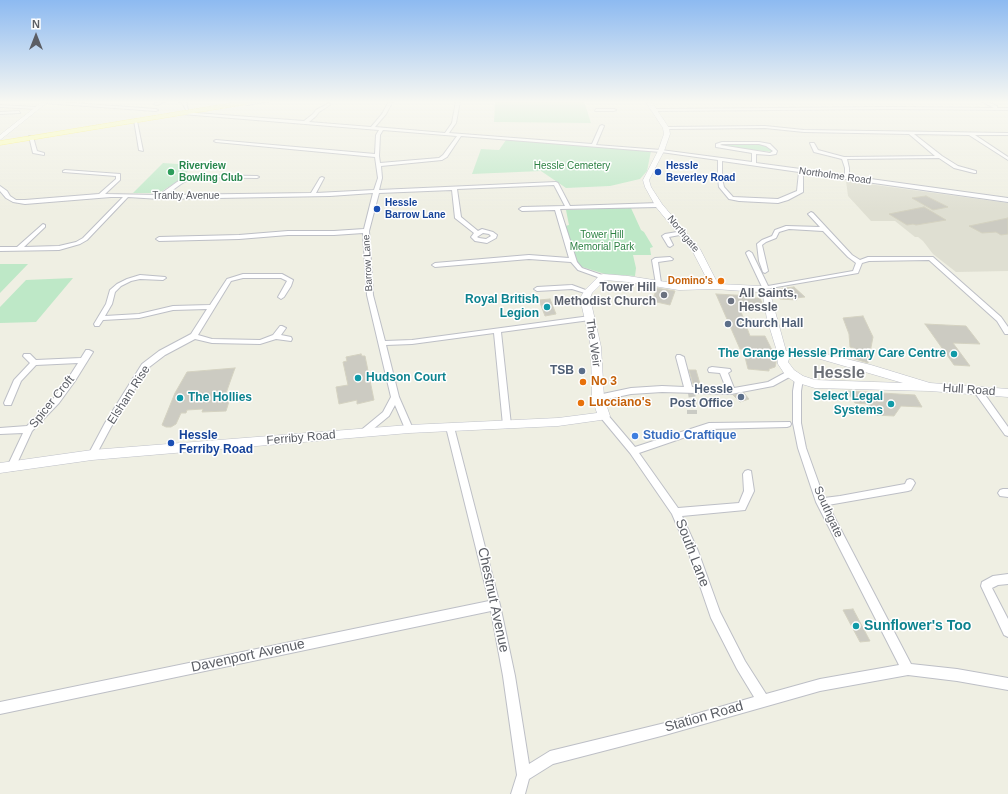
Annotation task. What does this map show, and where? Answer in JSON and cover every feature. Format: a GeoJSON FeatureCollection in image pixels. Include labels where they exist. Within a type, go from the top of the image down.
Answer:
{"type":"FeatureCollection","features":[{"type":"Feature","properties":{"kind":"main road"},"geometry":{"type":"LineString","coordinates":[[0,143],[31,138]]}},
{"type":"Feature","properties":{"kind":"street"},"geometry":{"type":"LineString","coordinates":[[31,138],[35,152],[40,154],[48,152]]}},
{"type":"Feature","properties":{"kind":"street"},"geometry":{"type":"LineString","coordinates":[[139,138],[141,150]]}},
{"type":"Feature","properties":{"kind":"street","name":"Barrow Lane"},"geometry":{"type":"LineString","coordinates":[[378,138],[377,156],[380,178],[366,231],[370,295],[381,343],[394,386],[395,397],[409,429]]}},
{"type":"Feature","properties":{"kind":"street"},"geometry":{"type":"LineString","coordinates":[[379,166],[440,159],[445,156],[458,138]]}},
{"type":"Feature","properties":{"kind":"street","name":"Northolme Road"},"geometry":{"type":"LineString","coordinates":[[497,138],[661,151],[1008,200]]}},
{"type":"Feature","properties":{"kind":"street"},"geometry":{"type":"LineString","coordinates":[[594,146],[597,138]]}},
{"type":"Feature","properties":{"kind":"street"},"geometry":{"type":"LineString","coordinates":[[661,151],[666,138]]}},
{"type":"Feature","properties":{"kind":"street"},"geometry":{"type":"LineString","coordinates":[[916,138],[940,158],[956,167],[974,172]]}},
{"type":"Feature","properties":{"kind":"street"},"geometry":{"type":"LineString","coordinates":[[976,138],[1008,159]]}},
{"type":"Feature","properties":{"kind":"street"},"geometry":{"type":"LineString","coordinates":[[216,141],[377,156]]}},
{"type":"Feature","properties":{"kind":"street"},"geometry":{"type":"LineString","coordinates":[[718,144],[766,144],[775,151],[774,153],[770,154],[754,152],[721,147],[718,146],[718,144]]}},
{"type":"Feature","properties":{"kind":"street"},"geometry":{"type":"LineString","coordinates":[[812,144],[816,150],[844,158],[940,158]]}},
{"type":"Feature","properties":{"kind":"street","name":"Northgate"},"geometry":{"type":"LineString","coordinates":[[661,151],[646,180],[648,187],[659,205],[697,251],[715,286]]}},
{"type":"Feature","properties":{"kind":"street"},"geometry":{"type":"LineString","coordinates":[[754,152],[754,164]]}},
{"type":"Feature","properties":{"kind":"street"},"geometry":{"type":"LineString","coordinates":[[844,158],[847,168],[847,177]]}},
{"type":"Feature","properties":{"kind":"street"},"geometry":{"type":"LineString","coordinates":[[720,160],[720,179],[722,187],[731,198],[738,199],[778,201],[786,199],[800,192],[801,171]]}},
{"type":"Feature","properties":{"kind":"street"},"geometry":{"type":"LineString","coordinates":[[65,171],[118,176],[118,178],[101,195]]}},
{"type":"Feature","properties":{"kind":"street"},"geometry":{"type":"LineString","coordinates":[[160,196],[178,183],[192,176],[257,177]]}},
{"type":"Feature","properties":{"kind":"street"},"geometry":{"type":"LineString","coordinates":[[313,194],[322,178]]}},
{"type":"Feature","properties":{"kind":"street","name":"Tranby Avenue"},"geometry":{"type":"LineString","coordinates":[[0,188],[6,192],[8,197],[15,201],[25,202],[101,195],[160,196],[377,193],[556,184],[568,207]]}},
{"type":"Feature","properties":{"kind":"street"},"geometry":{"type":"LineString","coordinates":[[454,189],[458,218],[477,233]]}},
{"type":"Feature","properties":{"kind":"street"},"geometry":{"type":"LineString","coordinates":[[0,249],[59,248],[78,243],[85,240],[126,196]]}},
{"type":"Feature","properties":{"kind":"street"},"geometry":{"type":"LineString","coordinates":[[522,209],[659,205]]}},
{"type":"Feature","properties":{"kind":"street"},"geometry":{"type":"LineString","coordinates":[[557,208],[572,260],[580,269],[603,277],[628,278],[678,286],[763,288],[856,272],[859,262]]}},
{"type":"Feature","properties":{"kind":"street"},"geometry":{"type":"LineString","coordinates":[[811,214],[850,256],[859,262],[879,258],[931,258],[998,319],[1008,332]]}},
{"type":"Feature","properties":{"kind":"street"},"geometry":{"type":"LineString","coordinates":[[18,249],[44,226]]}},
{"type":"Feature","properties":{"kind":"street"},"geometry":{"type":"LineString","coordinates":[[772,269],[765,270],[759,248],[764,241],[774,238],[776,231],[788,227],[825,230]]}},
{"type":"Feature","properties":{"kind":"street"},"geometry":{"type":"LineString","coordinates":[[159,239],[366,231]]}},
{"type":"Feature","properties":{"kind":"street"},"geometry":{"type":"LineString","coordinates":[[670,245],[665,236],[683,233]]}},
{"type":"Feature","properties":{"kind":"street"},"geometry":{"type":"LineString","coordinates":[[749,253],[767,295],[783,361],[795,376],[815,384],[930,387]]}},
{"type":"Feature","properties":{"kind":"street"},"geometry":{"type":"LineString","coordinates":[[435,265],[530,257],[572,260]]}},
{"type":"Feature","properties":{"kind":"street"},"geometry":{"type":"LineString","coordinates":[[658,283],[654,260],[670,259]]}},
{"type":"Feature","properties":{"kind":"street","name":"Elsham Rise"},"geometry":{"type":"LineString","coordinates":[[92,455],[108,425],[145,366],[162,353],[194,336],[229,280],[243,276],[282,276],[290,280],[281,297]]}},
{"type":"Feature","properties":{"kind":"street"},"geometry":{"type":"LineString","coordinates":[[163,278],[140,277],[119,285],[112,291],[109,304],[99,321],[139,316],[173,308],[213,307]]}},
{"type":"Feature","properties":{"kind":"street"},"geometry":{"type":"LineString","coordinates":[[537,289],[572,287],[588,292],[603,277]]}},
{"type":"Feature","properties":{"kind":"street","name":"The Weir"},"geometry":{"type":"LineString","coordinates":[[588,292],[585,298],[596,348],[598,398],[604,416]]}},
{"type":"Feature","properties":{"kind":"street"},"geometry":{"type":"LineString","coordinates":[[381,343],[412,342],[590,318]]}},
{"type":"Feature","properties":{"kind":"street"},"geometry":{"type":"LineString","coordinates":[[998,319],[1008,319]]}},
{"type":"Feature","properties":{"kind":"street"},"geometry":{"type":"LineString","coordinates":[[276,337],[282,328]]}},
{"type":"Feature","properties":{"kind":"street"},"geometry":{"type":"LineString","coordinates":[[497,330],[507,425]]}},
{"type":"Feature","properties":{"kind":"street"},"geometry":{"type":"LineString","coordinates":[[194,336],[212,341],[260,342],[276,337],[288,339]]}},
{"type":"Feature","properties":{"kind":"street"},"geometry":{"type":"LineString","coordinates":[[781,348],[794,352],[810,353],[878,371],[930,387]]}},
{"type":"Feature","properties":{"kind":"street"},"geometry":{"type":"LineString","coordinates":[[83,360],[89,352]]}},
{"type":"Feature","properties":{"kind":"street"},"geometry":{"type":"LineString","coordinates":[[783,361],[786,354],[794,352]]}},
{"type":"Feature","properties":{"kind":"street"},"geometry":{"type":"LineString","coordinates":[[8,403],[18,380],[34,362],[28,356]]}},
{"type":"Feature","properties":{"kind":"street"},"geometry":{"type":"LineString","coordinates":[[680,358],[688,390]]}},
{"type":"Feature","properties":{"kind":"street","name":"Spicer Croft"},"geometry":{"type":"LineString","coordinates":[[34,362],[83,360]]}},
{"type":"Feature","properties":{"kind":"street","name":"Spicer Croft"},"geometry":{"type":"LineString","coordinates":[[6,468],[29,429],[56,401],[72,379],[83,360]]}},
{"type":"Feature","properties":{"kind":"street"},"geometry":{"type":"LineString","coordinates":[[712,370],[726,371],[732,392]]}},
{"type":"Feature","properties":{"kind":"street"},"geometry":{"type":"LineString","coordinates":[[878,371],[881,382],[880,386]]}},
{"type":"Feature","properties":{"kind":"street"},"geometry":{"type":"LineString","coordinates":[[598,398],[631,391],[662,389],[732,392],[770,384],[795,376]]}},
{"type":"Feature","properties":{"kind":"street","name":"Southgate"},"geometry":{"type":"LineString","coordinates":[[795,376],[797,391],[797,423],[802,448],[821,502],[908,670]]}},
{"type":"Feature","properties":{"kind":"street","name":"Hull Road"},"geometry":{"type":"LineString","coordinates":[[930,387],[1008,393]]}},
{"type":"Feature","properties":{"kind":"street"},"geometry":{"type":"LineString","coordinates":[[978,391],[1008,433]]}},
{"type":"Feature","properties":{"kind":"street"},"geometry":{"type":"LineString","coordinates":[[363,433],[386,414],[395,397]]}},
{"type":"Feature","properties":{"kind":"street","name":"Ferriby Road"},"geometry":{"type":"LineString","coordinates":[[6,468],[92,455],[409,429],[558,422],[604,416]]}},
{"type":"Feature","properties":{"kind":"street","name":"South Lane"},"geometry":{"type":"LineString","coordinates":[[604,416],[633,451],[676,512],[693,551],[715,614],[741,665],[762,700]]}},
{"type":"Feature","properties":{"kind":"street"},"geometry":{"type":"LineString","coordinates":[[633,451],[709,426],[787,424]]}},
{"type":"Feature","properties":{"kind":"street","name":"Chestnut Avenue"},"geometry":{"type":"LineString","coordinates":[[450,427],[495,605],[509,676],[524,775]]}},
{"type":"Feature","properties":{"kind":"street"},"geometry":{"type":"LineString","coordinates":[[0,430],[29,429]]}},
{"type":"Feature","properties":{"kind":"street"},"geometry":{"type":"LineString","coordinates":[[676,512],[742,507],[749,491],[748,474]]}},
{"type":"Feature","properties":{"kind":"street"},"geometry":{"type":"LineString","coordinates":[[821,502],[840,500],[908,487],[910,483]]}},
{"type":"Feature","properties":{"kind":"street"},"geometry":{"type":"LineString","coordinates":[[1006,628],[986,586],[997,580],[1008,579]]}},
{"type":"Feature","properties":{"kind":"street","name":"Davenport Avenue"},"geometry":{"type":"LineString","coordinates":[[0,708],[495,605]]}},
{"type":"Feature","properties":{"kind":"street","name":"Station Road"},"geometry":{"type":"LineString","coordinates":[[524,775],[550,758],[665,729],[762,700],[820,686],[908,670],[957,675],[1008,684]]}},
{"type":"Feature","properties":{"kind":"street"},"geometry":{"type":"LineString","coordinates":[[518,794],[524,775]]}},
{"type":"Feature","properties":{"kind":"shaded area"},"geometry":{"type":"Polygon","coordinates":[[[846,181],[1008,203],[1008,271],[956,272],[933,254],[923,241],[918,237],[915,237],[895,221],[871,221],[848,196],[846,181]]]}},
{"type":"Feature","properties":{"kind":"green space","name":"Hessle Cemetery"},"geometry":{"type":"Polygon","coordinates":[[[506,140],[651,151],[647,171],[640,179],[610,186],[566,188],[541,171],[472,174],[481,149],[499,150],[506,140]]]}},
{"type":"Feature","properties":{"kind":"green space"},"geometry":{"type":"Polygon","coordinates":[[[761,144],[767,146],[773,152],[726,147],[723,145],[761,144]]]}},
{"type":"Feature","properties":{"kind":"green space","name":"Riverview Bowling Club"},"geometry":{"type":"Polygon","coordinates":[[[163,163],[193,165],[181,179],[159,193],[133,193],[163,163]]]}},
{"type":"Feature","properties":{"kind":"green space","name":"Tower Hill Memorial Park"},"geometry":{"type":"Polygon","coordinates":[[[631,208],[641,230],[644,232],[653,247],[650,248],[651,255],[633,255],[636,268],[635,276],[605,274],[579,266],[572,252],[565,226],[569,225],[566,210],[631,208]]]}},
{"type":"Feature","properties":{"kind":"green space"},"geometry":{"type":"Polygon","coordinates":[[[0,264],[28,264],[0,293],[0,264]]]}},
{"type":"Feature","properties":{"kind":"green space"},"geometry":{"type":"Polygon","coordinates":[[[73,278],[36,322],[0,323],[0,307],[26,280],[73,278]]]}},
{"type":"Feature","properties":{"kind":"building"},"geometry":{"type":"Polygon","coordinates":[[[926,196],[948,207],[933,210],[912,198],[926,196]]]}},
{"type":"Feature","properties":{"kind":"building"},"geometry":{"type":"Polygon","coordinates":[[[924,207],[946,220],[907,225],[889,214],[924,207]]]}},
{"type":"Feature","properties":{"kind":"building"},"geometry":{"type":"Polygon","coordinates":[[[1008,218],[1008,234],[1001,235],[996,232],[982,233],[969,226],[1008,218]]]}},
{"type":"Feature","properties":{"kind":"building"},"geometry":{"type":"Polygon","coordinates":[[[794,287],[805,297],[796,298],[797,300],[780,299],[777,289],[794,287]]]}},
{"type":"Feature","properties":{"kind":"building","name":"Tower Hill Methodist Church"},"geometry":{"type":"Polygon","coordinates":[[[657,288],[675,291],[670,305],[652,301],[657,288]]]}},
{"type":"Feature","properties":{"kind":"building"},"geometry":{"type":"Polygon","coordinates":[[[716,294],[753,296],[754,298],[760,298],[764,308],[740,309],[750,336],[765,336],[776,358],[775,367],[769,369],[769,371],[748,369],[743,349],[740,349],[716,294]]]}},
{"type":"Feature","properties":{"kind":"building","name":"Royal British Legion"},"geometry":{"type":"Polygon","coordinates":[[[550,299],[556,314],[545,316],[539,300],[550,299]]]}},
{"type":"Feature","properties":{"kind":"building"},"geometry":{"type":"Polygon","coordinates":[[[863,316],[873,337],[868,363],[852,358],[854,348],[850,347],[849,334],[843,318],[863,316]]]}},
{"type":"Feature","properties":{"kind":"building","name":"The Grange Hessle Primary Care Centre"},"geometry":{"type":"Polygon","coordinates":[[[925,324],[966,326],[980,344],[953,343],[970,366],[954,365],[925,324]]]}},
{"type":"Feature","properties":{"kind":"building","name":"Hudson Court"},"geometry":{"type":"Polygon","coordinates":[[[361,354],[362,356],[365,356],[374,400],[357,404],[357,400],[339,404],[336,387],[348,385],[343,362],[347,361],[346,357],[361,354]]]}},
{"type":"Feature","properties":{"kind":"building","name":"The Hollies"},"geometry":{"type":"Polygon","coordinates":[[[235,368],[225,396],[231,395],[226,411],[202,412],[203,409],[187,410],[186,413],[181,413],[176,424],[171,427],[162,425],[175,393],[187,372],[235,368]]]}},
{"type":"Feature","properties":{"kind":"building"},"geometry":{"type":"Polygon","coordinates":[[[689,370],[696,370],[700,384],[693,384],[689,370]]]}},
{"type":"Feature","properties":{"kind":"building","name":"Select Legal Systems"},"geometry":{"type":"Polygon","coordinates":[[[847,391],[915,395],[922,407],[901,406],[894,416],[875,415],[868,404],[855,403],[847,391]]]}},
{"type":"Feature","properties":{"kind":"building","name":"Hessle Post Office"},"geometry":{"type":"Polygon","coordinates":[[[744,393],[749,399],[740,402],[733,395],[744,393]]]}},
{"type":"Feature","properties":{"kind":"building","name":"Sunflower's Too"},"geometry":{"type":"Polygon","coordinates":[[[853,609],[870,641],[860,642],[843,610],[853,609]]]}},
{"type":"Feature","properties":{"kind":"tunnel"},"geometry":{"type":"LineString","coordinates":[[691,390],[693,402],[692,411]]}},
{"type":"Feature","properties":{"kind":"place","name":"Riverview Bowling Club"},"geometry":{"type":"Point","coordinates":[171,172]}},
{"type":"Feature","properties":{"kind":"place","name":"Hessle Beverley Road"},"geometry":{"type":"Point","coordinates":[658,172]}},
{"type":"Feature","properties":{"kind":"place","name":"Hessle Barrow Lane"},"geometry":{"type":"Point","coordinates":[377,209]}},
{"type":"Feature","properties":{"kind":"place","name":"Domino's"},"geometry":{"type":"Point","coordinates":[721,281]}},
{"type":"Feature","properties":{"kind":"place","name":"Tower Hill Methodist Church"},"geometry":{"type":"Point","coordinates":[664,295]}},
{"type":"Feature","properties":{"kind":"place","name":"All Saints, Hessle"},"geometry":{"type":"Point","coordinates":[731,301]}},
{"type":"Feature","properties":{"kind":"place","name":"Royal British Legion"},"geometry":{"type":"Point","coordinates":[547,307]}},
{"type":"Feature","properties":{"kind":"place","name":"Church Hall"},"geometry":{"type":"Point","coordinates":[728,324]}},
{"type":"Feature","properties":{"kind":"place","name":"The Grange Hessle Primary Care Centre"},"geometry":{"type":"Point","coordinates":[954,354]}},
{"type":"Feature","properties":{"kind":"place","name":"TSB"},"geometry":{"type":"Point","coordinates":[582,371]}},
{"type":"Feature","properties":{"kind":"place","name":"Hudson Court"},"geometry":{"type":"Point","coordinates":[358,378]}},
{"type":"Feature","properties":{"kind":"place","name":"No 3"},"geometry":{"type":"Point","coordinates":[583,382]}},
{"type":"Feature","properties":{"kind":"place","name":"Hessle Post Office"},"geometry":{"type":"Point","coordinates":[741,397]}},
{"type":"Feature","properties":{"kind":"place","name":"The Hollies"},"geometry":{"type":"Point","coordinates":[180,398]}},
{"type":"Feature","properties":{"kind":"place","name":"Lucciano's"},"geometry":{"type":"Point","coordinates":[581,403]}},
{"type":"Feature","properties":{"kind":"place","name":"Select Legal Systems"},"geometry":{"type":"Point","coordinates":[891,404]}},
{"type":"Feature","properties":{"kind":"place","name":"Studio Craftique"},"geometry":{"type":"Point","coordinates":[635,436]}},
{"type":"Feature","properties":{"kind":"place","name":"Hessle Ferriby Road"},"geometry":{"type":"Point","coordinates":[171,443]}},
{"type":"Feature","properties":{"kind":"place","name":"Sunflower's Too"},"geometry":{"type":"Point","coordinates":[856,626]}},
{"type":"Feature","properties":{"kind":"district","name":"Hessle"},"geometry":{"type":"Point","coordinates":[839,374]}}]}
